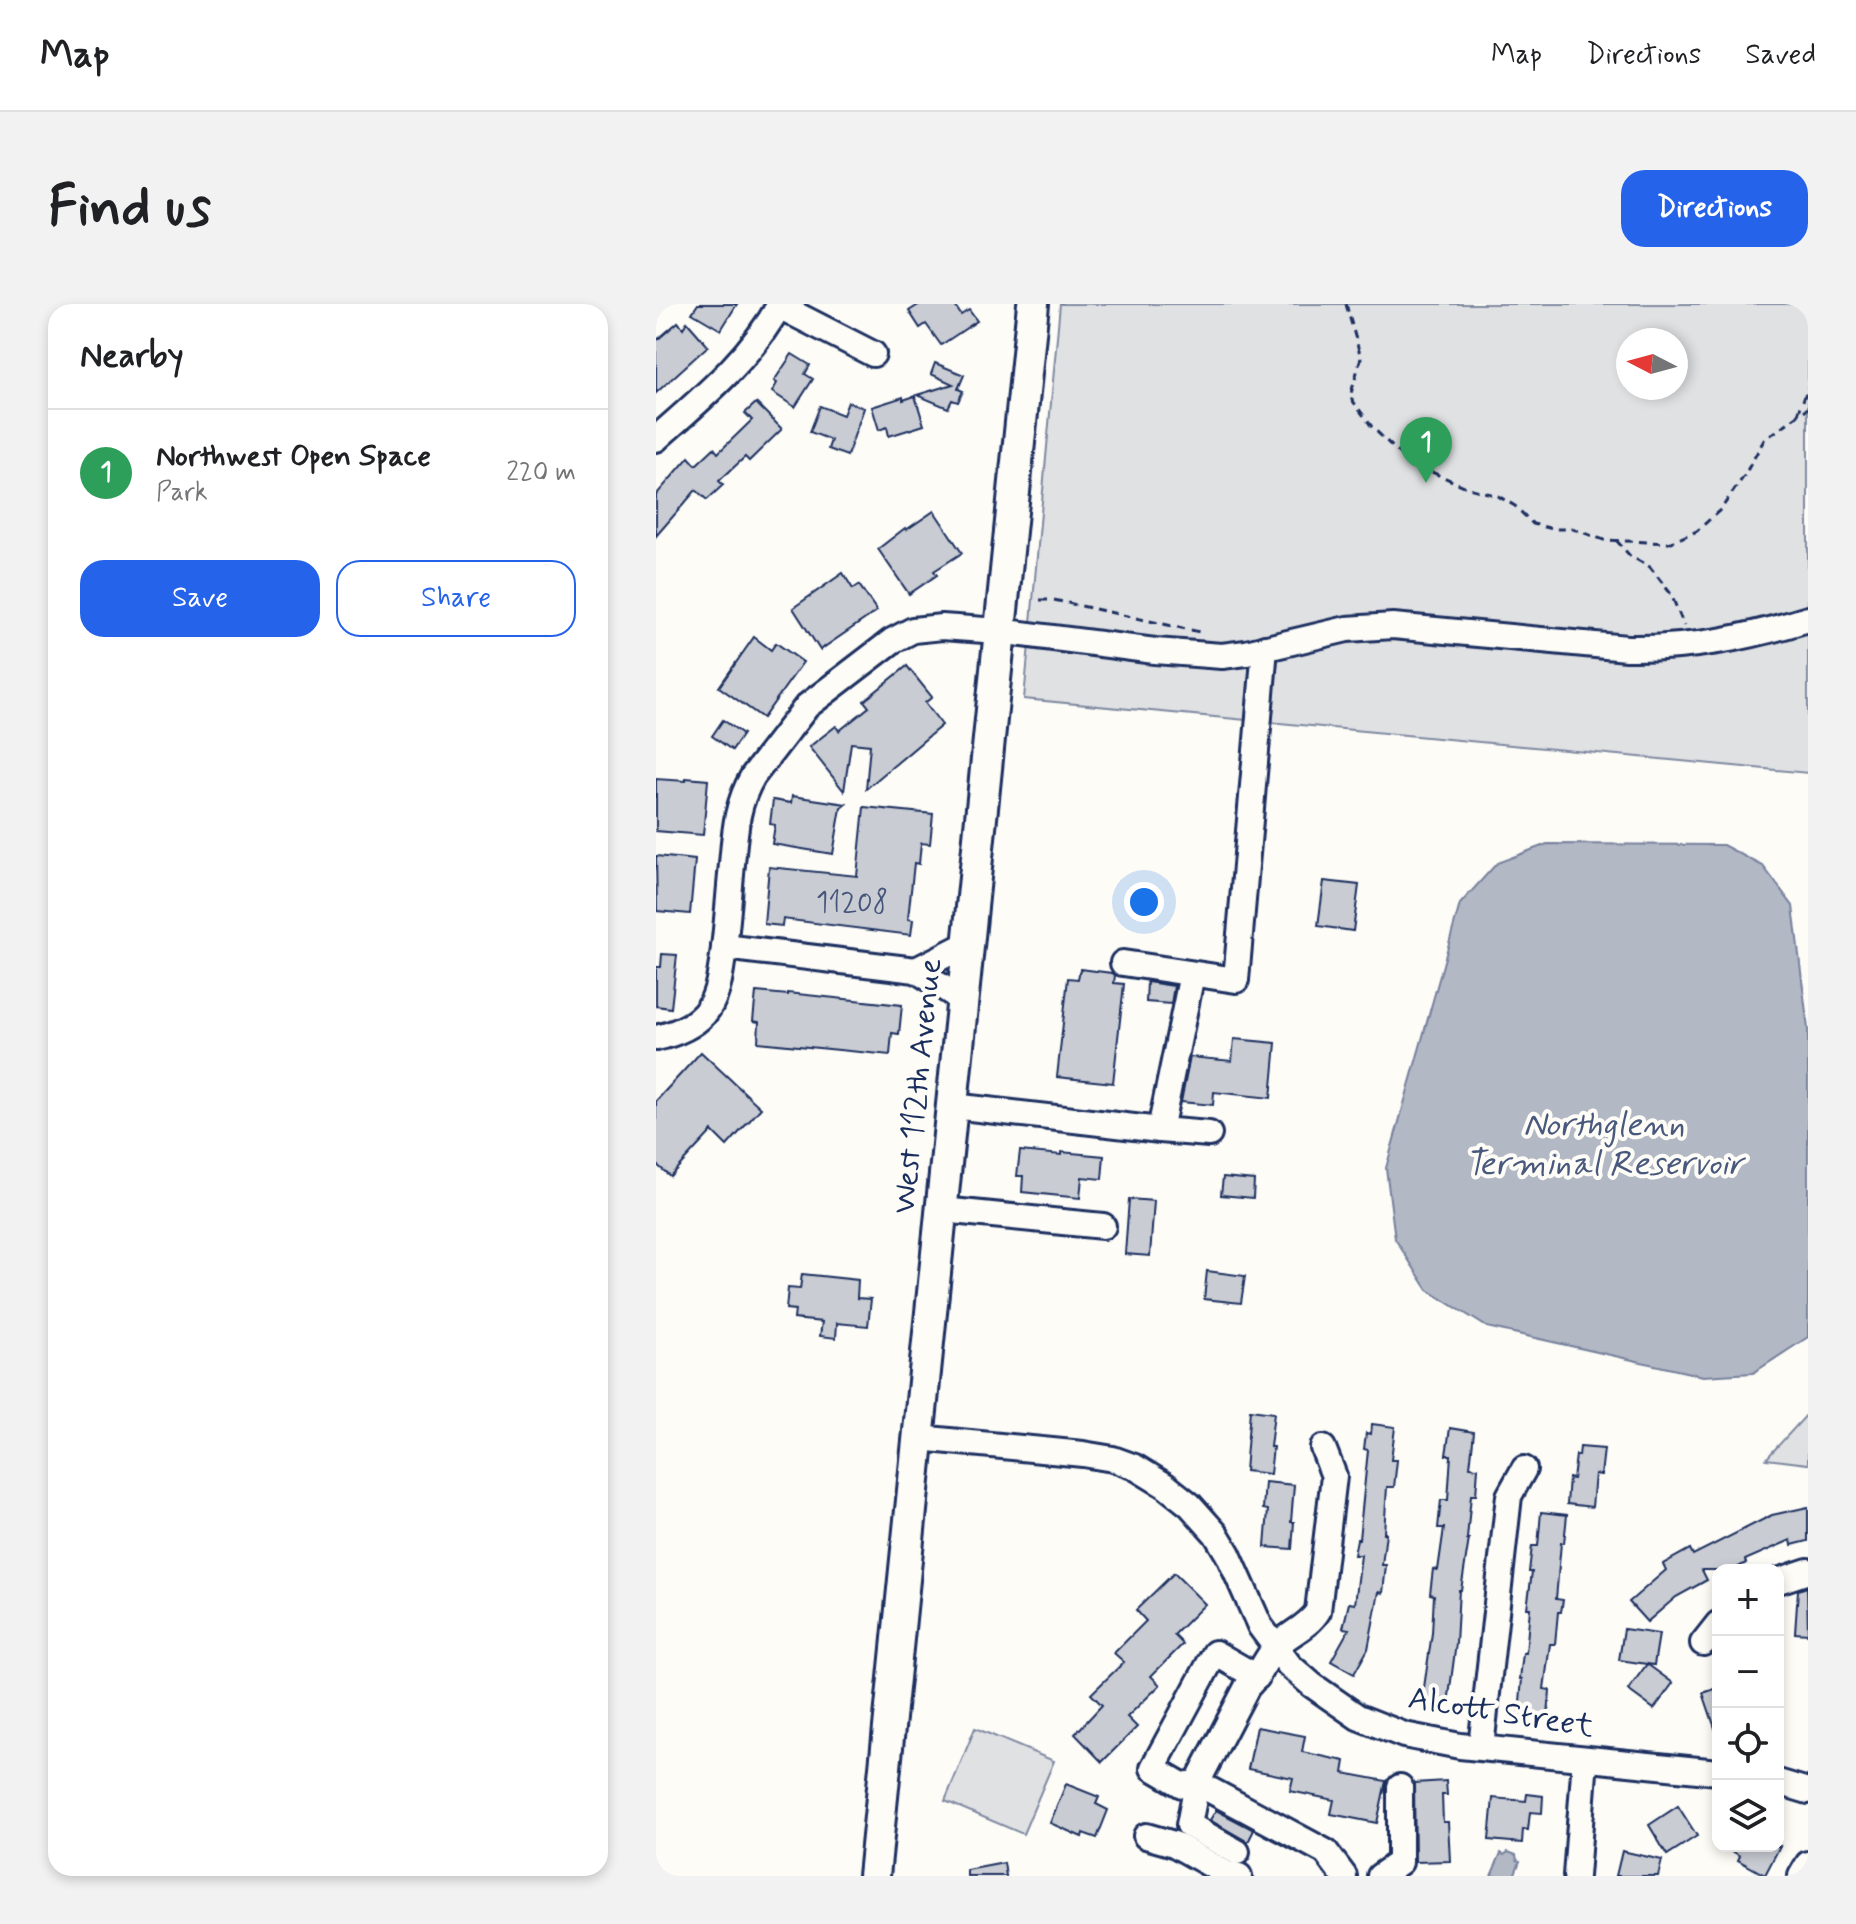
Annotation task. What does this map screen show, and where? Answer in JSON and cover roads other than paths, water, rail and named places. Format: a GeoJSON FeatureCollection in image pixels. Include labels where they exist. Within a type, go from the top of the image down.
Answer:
{"type":"FeatureCollection","features":[{"type":"Feature","properties":{"kind":"main road","name":"West 112th Avenue"},"geometry":{"type":"LineString","coordinates":[[874,1876],[1033,304]]}},
{"type":"Feature","properties":{"kind":"street"},"geometry":{"type":"LineString","coordinates":[[656,439],[734,368],[754,345],[780,305],[873,354]]}},
{"type":"Feature","properties":{"kind":"street"},"geometry":{"type":"LineString","coordinates":[[656,1038],[682,1031],[705,1013],[715,994],[724,947],[738,810],[753,776],[807,706],[881,649],[913,630],[942,627],[999,631],[1155,651],[1222,656],[1347,629],[1393,626],[1664,649],[1724,642],[1808,619]]}},
{"type":"Feature","properties":{"kind":"street"},"geometry":{"type":"LineString","coordinates":[[1123,963],[1236,980],[1265,648]]}},
{"type":"Feature","properties":{"kind":"street"},"geometry":{"type":"LineString","coordinates":[[916,970],[969,943]]}},
{"type":"Feature","properties":{"kind":"street"},"geometry":{"type":"LineString","coordinates":[[724,947],[916,970],[964,1001]]}},
{"type":"Feature","properties":{"kind":"street"},"geometry":{"type":"LineString","coordinates":[[1160,1130],[1192,974]]}},
{"type":"Feature","properties":{"kind":"street"},"geometry":{"type":"LineString","coordinates":[[953,1106],[1209,1134]]}},
{"type":"Feature","properties":{"kind":"street"},"geometry":{"type":"LineString","coordinates":[[942,1210],[1103,1226]]}},
{"type":"Feature","properties":{"kind":"street","name":"Alcott Street"},"geometry":{"type":"LineString","coordinates":[[919,1438],[1113,1459],[1135,1467],[1166,1486],[1190,1505],[1216,1534],[1260,1626],[1289,1665],[1358,1717],[1404,1735],[1460,1746],[1712,1771]]}},
{"type":"Feature","properties":{"kind":"street"},"geometry":{"type":"LineString","coordinates":[[1146,1836],[1174,1844],[1227,1874],[1238,1864],[1189,1825],[1197,1783],[1247,1687],[1257,1677],[1275,1647],[1314,1619],[1320,1604],[1334,1476],[1323,1448]]}},
{"type":"Feature","properties":{"kind":"street"},"geometry":{"type":"LineString","coordinates":[[1481,1747],[1509,1496],[1524,1469]]}},
{"type":"Feature","properties":{"kind":"street"},"geometry":{"type":"LineString","coordinates":[[1784,1579],[1808,1571]]}},
{"type":"Feature","properties":{"kind":"street"},"geometry":{"type":"LineString","coordinates":[[1257,1677],[1215,1653],[1153,1768],[1182,1785],[1197,1783],[1326,1852],[1344,1876]]}},
{"type":"Feature","properties":{"kind":"street"},"geometry":{"type":"LineString","coordinates":[[1576,1876],[1585,1759]]}},
{"type":"Feature","properties":{"kind":"street"},"geometry":{"type":"LineString","coordinates":[[1784,1784],[1808,1791]]}},
{"type":"Feature","properties":{"kind":"street"},"geometry":{"type":"LineString","coordinates":[[1380,1876],[1400,1862],[1400,1787]]}},
{"type":"Feature","properties":{"kind":"street"},"geometry":{"type":"LineString","coordinates":[[1801,1876],[1808,1864]]}},
{"type":"Feature","properties":{"kind":"water","name":"Northglenn Terminal Reservoir"},"geometry":{"type":"Polygon","coordinates":[[[1547,844],[1723,845],[1763,866],[1793,906],[1808,1029],[1808,1337],[1753,1373],[1703,1376],[1487,1327],[1428,1290],[1395,1239],[1386,1168],[1460,904],[1497,863],[1547,844]]]}},
{"type":"Feature","properties":{"kind":"water"},"geometry":{"type":"Polygon","coordinates":[[[1508,1852],[1520,1861],[1514,1876],[1491,1876],[1501,1853],[1504,1855],[1508,1852]]]}},
{"type":"Feature","properties":{"kind":"place","name":"Northwest Open Space"},"geometry":{"type":"Point","coordinates":[1426,483]}}]}
